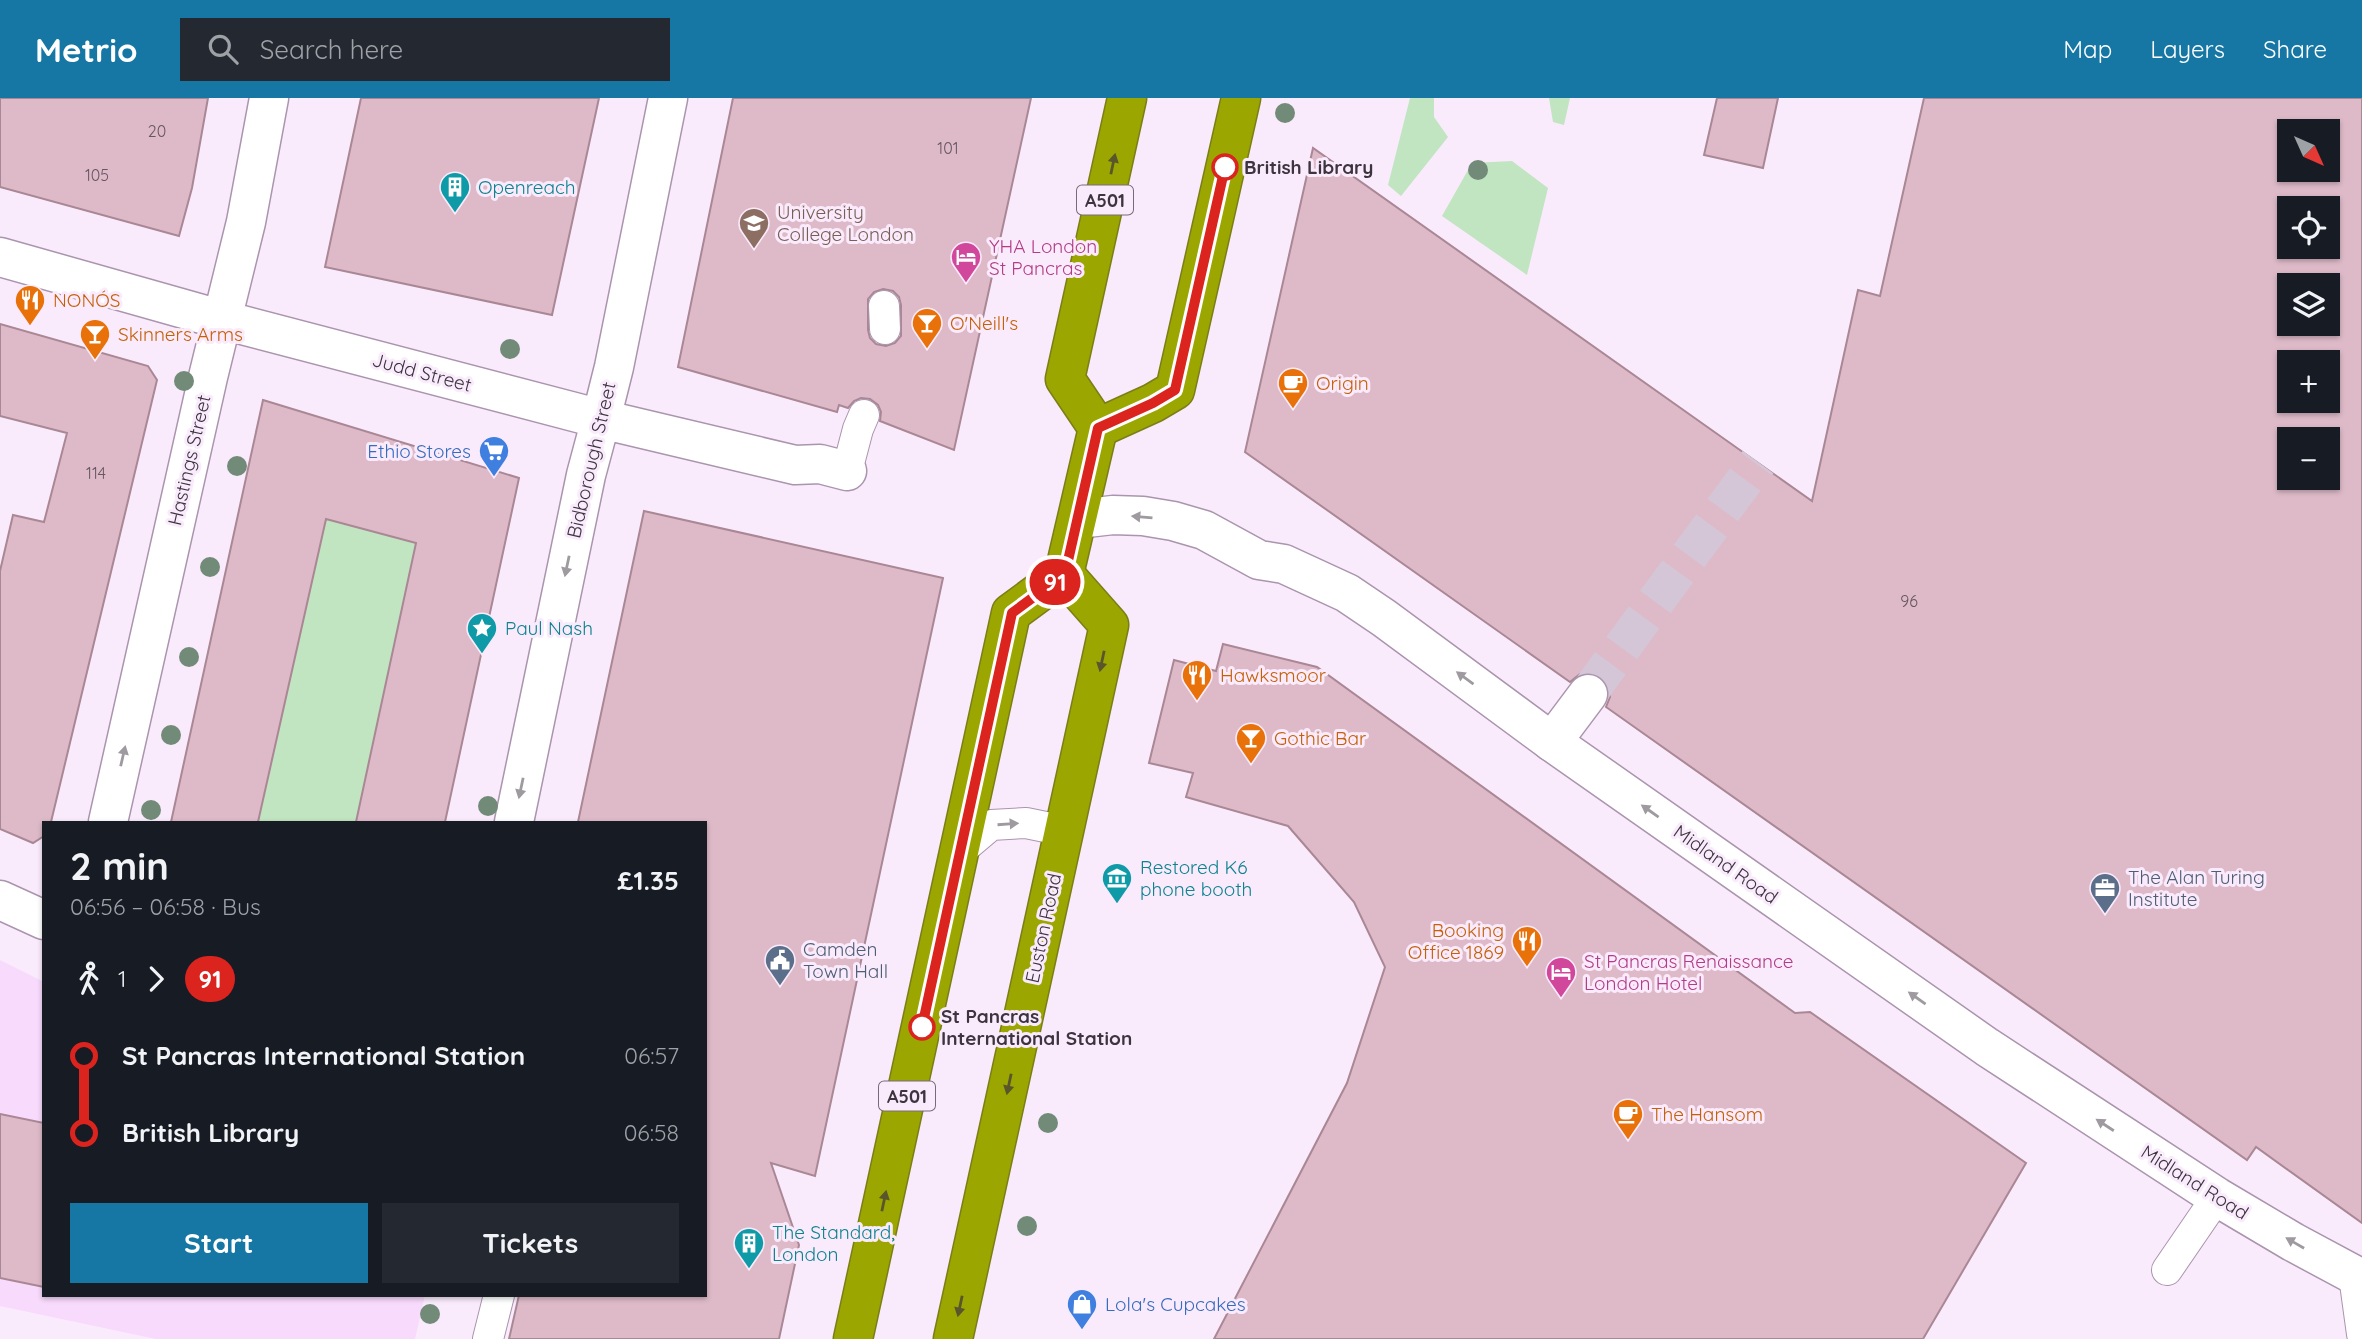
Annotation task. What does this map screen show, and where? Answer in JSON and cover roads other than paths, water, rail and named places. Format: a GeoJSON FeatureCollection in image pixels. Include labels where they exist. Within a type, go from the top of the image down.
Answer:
{"type":"FeatureCollection","features":[{"type":"Feature","properties":{"kind":"highway","name":"A501"},"geometry":{"type":"LineString","coordinates":[[1098,428],[1065,379],[1127,98]]}},
{"type":"Feature","properties":{"kind":"highway"},"geometry":{"type":"LineString","coordinates":[[1065,574],[1098,428],[1175,390],[1241,98]]}},
{"type":"Feature","properties":{"kind":"highway","name":"A501"},"geometry":{"type":"LineString","coordinates":[[853,1339],[1012,613],[1065,574]]}},
{"type":"Feature","properties":{"kind":"highway","name":"Euston Road"},"geometry":{"type":"LineString","coordinates":[[953,1339],[1109,625],[1065,574]]}},
{"type":"Feature","properties":{"kind":"street","name":"Hastings Street"},"geometry":{"type":"LineString","coordinates":[[108,821],[208,377],[246,222],[269,98]]}},
{"type":"Feature","properties":{"kind":"street","name":"Bidborough Street"},"geometry":{"type":"LineString","coordinates":[[514,821],[586,475],[614,367],[668,98]]}},
{"type":"Feature","properties":{"kind":"street","name":"Judd Street"},"geometry":{"type":"LineString","coordinates":[[0,257],[223,320],[600,419],[796,465],[820,464],[847,471]]}},
{"type":"Feature","properties":{"kind":"street","name":"Midland Road"},"geometry":{"type":"LineString","coordinates":[[1078,520],[1113,515],[1173,521],[1204,530],[1259,560],[1284,564],[1347,593],[1552,742],[1987,1047],[2217,1197],[2359,1300]]}},
{"type":"Feature","properties":{"kind":"street"},"geometry":{"type":"LineString","coordinates":[[1552,742],[1588,694]]}},
{"type":"Feature","properties":{"kind":"street"},"geometry":{"type":"LineString","coordinates":[[0,900],[42,919]]}},
{"type":"Feature","properties":{"kind":"lane"},"geometry":{"type":"LineString","coordinates":[[847,471],[864,415]]}},
{"type":"Feature","properties":{"kind":"lane"},"geometry":{"type":"LineString","coordinates":[[960,852],[991,825],[1026,823],[1065,831]]}},
{"type":"Feature","properties":{"kind":"lane"},"geometry":{"type":"LineString","coordinates":[[2168,1270],[2217,1197]]}},
{"type":"Feature","properties":{"kind":"lane"},"geometry":{"type":"LineString","coordinates":[[488,1339],[498,1297]]}},
{"type":"Feature","properties":{"kind":"tunnel"},"geometry":{"type":"LineString","coordinates":[[1588,694],[1758,462]]}},
{"type":"Feature","properties":{"kind":"place","name":"British Library"},"geometry":{"type":"Point","coordinates":[1225,167]}},
{"type":"Feature","properties":{"kind":"place","name":"Openreach"},"geometry":{"type":"Point","coordinates":[455,214]}},
{"type":"Feature","properties":{"kind":"place","name":"University College London"},"geometry":{"type":"Point","coordinates":[754,250]}},
{"type":"Feature","properties":{"kind":"place","name":"YHA London St Pancras"},"geometry":{"type":"Point","coordinates":[966,284]}},
{"type":"Feature","properties":{"kind":"place","name":"NONÓS"},"geometry":{"type":"Point","coordinates":[30,327]}},
{"type":"Feature","properties":{"kind":"place","name":"O'Neill's"},"geometry":{"type":"Point","coordinates":[927,350]}},
{"type":"Feature","properties":{"kind":"place","name":"Skinners Arms"},"geometry":{"type":"Point","coordinates":[95,361]}},
{"type":"Feature","properties":{"kind":"place","name":"Origin"},"geometry":{"type":"Point","coordinates":[1293,410]}},
{"type":"Feature","properties":{"kind":"place","name":"Ethio Stores"},"geometry":{"type":"Point","coordinates":[494,478]}},
{"type":"Feature","properties":{"kind":"place","name":"Paul Nash"},"geometry":{"type":"Point","coordinates":[482,655]}},
{"type":"Feature","properties":{"kind":"place","name":"Hawksmoor"},"geometry":{"type":"Point","coordinates":[1197,702]}},
{"type":"Feature","properties":{"kind":"place","name":"Gothic Bar"},"geometry":{"type":"Point","coordinates":[1251,765]}},
{"type":"Feature","properties":{"kind":"place","name":"Restored K6 phone booth"},"geometry":{"type":"Point","coordinates":[1117,905]}},
{"type":"Feature","properties":{"kind":"place","name":"The Alan Turing Institute"},"geometry":{"type":"Point","coordinates":[2105,915]}},
{"type":"Feature","properties":{"kind":"place","name":"Booking Office 1869"},"geometry":{"type":"Point","coordinates":[1527,968]}},
{"type":"Feature","properties":{"kind":"place","name":"Camden Town Hall"},"geometry":{"type":"Point","coordinates":[780,987]}},
{"type":"Feature","properties":{"kind":"place","name":"St Pancras Renaissance London Hotel"},"geometry":{"type":"Point","coordinates":[1561,999]}},
{"type":"Feature","properties":{"kind":"place","name":"St Pancras International Station"},"geometry":{"type":"Point","coordinates":[922,1027]}},
{"type":"Feature","properties":{"kind":"place","name":"The Hansom"},"geometry":{"type":"Point","coordinates":[1628,1141]}},
{"type":"Feature","properties":{"kind":"place","name":"The Standard, London"},"geometry":{"type":"Point","coordinates":[749,1270]}},
{"type":"Feature","properties":{"kind":"place","name":"Lola's Cupcakes"},"geometry":{"type":"Point","coordinates":[1082,1331]}}]}
